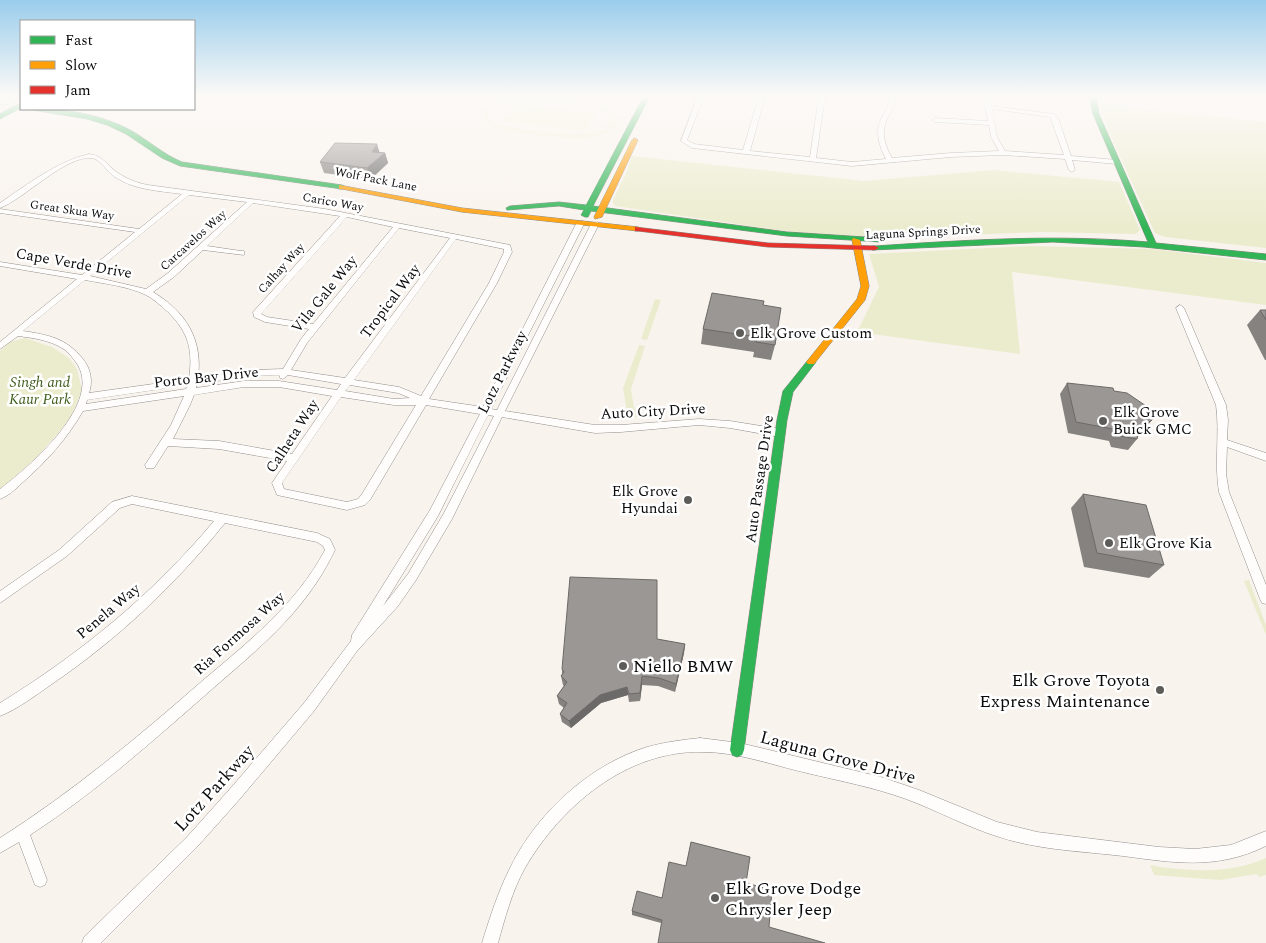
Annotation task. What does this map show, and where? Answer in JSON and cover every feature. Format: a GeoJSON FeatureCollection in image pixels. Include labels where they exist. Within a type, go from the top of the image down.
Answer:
{"type":"FeatureCollection","features":[{"type":"Feature","properties":{"kind":"street","name":"Wolf Pack Lane"},"geometry":{"type":"LineString","coordinates":[[140,140],[160,157],[180,164],[323,183],[462,210],[581,222]]}},
{"type":"Feature","properties":{"kind":"street","name":"Wolf Pack Lane"},"geometry":{"type":"LineString","coordinates":[[148,140],[166,154],[191,163],[326,179],[363,188],[491,209],[550,204],[589,208]]}},
{"type":"Feature","properties":{"kind":"street","name":"Lotz Parkway"},"geometry":{"type":"LineString","coordinates":[[353,648],[358,634],[434,513],[624,140]]}},
{"type":"Feature","properties":{"kind":"street","name":"Lotz Parkway"},"geometry":{"type":"LineString","coordinates":[[90,943],[192,842],[234,795],[309,707],[353,648],[394,602],[412,577],[448,516],[634,140]]}},
{"type":"Feature","properties":{"kind":"street"},"geometry":{"type":"LineString","coordinates":[[685,140],[684,142],[692,146],[852,164],[950,155],[1003,153],[1117,162]]}},
{"type":"Feature","properties":{"kind":"street"},"geometry":{"type":"LineString","coordinates":[[746,152],[749,140]]}},
{"type":"Feature","properties":{"kind":"street"},"geometry":{"type":"LineString","coordinates":[[813,159],[816,140]]}},
{"type":"Feature","properties":{"kind":"street"},"geometry":{"type":"LineString","coordinates":[[881,140],[881,146],[890,161]]}},
{"type":"Feature","properties":{"kind":"street"},"geometry":{"type":"LineString","coordinates":[[996,140],[1003,153]]}},
{"type":"Feature","properties":{"kind":"street"},"geometry":{"type":"LineString","coordinates":[[1062,140],[1072,170]]}},
{"type":"Feature","properties":{"kind":"street"},"geometry":{"type":"LineString","coordinates":[[1107,140],[1152,242]]}},
{"type":"Feature","properties":{"kind":"street","name":"Carico Way"},"geometry":{"type":"LineString","coordinates":[[0,206],[66,163],[89,155],[97,157],[108,169],[122,179],[148,187],[345,215],[502,246],[509,249],[493,283],[423,401]]}},
{"type":"Feature","properties":{"kind":"street"},"geometry":{"type":"LineString","coordinates":[[0,346],[187,193]]}},
{"type":"Feature","properties":{"kind":"street","name":"Carcavelos Way"},"geometry":{"type":"LineString","coordinates":[[148,292],[164,281],[251,202]]}},
{"type":"Feature","properties":{"kind":"street","name":"Laguna Springs Drive"},"geometry":{"type":"LineString","coordinates":[[589,208],[857,244]]}},
{"type":"Feature","properties":{"kind":"street","name":"Great Skua Way"},"geometry":{"type":"LineString","coordinates":[[0,211],[141,231]]}},
{"type":"Feature","properties":{"kind":"street","name":"Calhay Way"},"geometry":{"type":"LineString","coordinates":[[315,327],[265,319],[257,315],[257,312],[345,215]]}},
{"type":"Feature","properties":{"kind":"street","name":"Laguna Springs Drive"},"geometry":{"type":"LineString","coordinates":[[581,222],[760,244],[857,244],[1043,236],[1105,236],[1266,257]]}},
{"type":"Feature","properties":{"kind":"street","name":"Vila Gale Way"},"geometry":{"type":"LineString","coordinates":[[279,384],[295,353],[397,226]]}},
{"type":"Feature","properties":{"kind":"street","name":"Tropical Way"},"geometry":{"type":"LineString","coordinates":[[348,382],[388,330],[454,237]]}},
{"type":"Feature","properties":{"kind":"street","name":"Laguna Springs Drive"},"geometry":{"type":"LineString","coordinates":[[1152,242],[1266,251]]}},
{"type":"Feature","properties":{"kind":"street","name":"Auto Passage Drive"},"geometry":{"type":"LineString","coordinates":[[737,750],[780,433],[788,391],[861,300],[865,286],[857,244]]}},
{"type":"Feature","properties":{"kind":"street"},"geometry":{"type":"LineString","coordinates":[[201,247],[241,253]]}},
{"type":"Feature","properties":{"kind":"street","name":"Cape Verde Drive"},"geometry":{"type":"LineString","coordinates":[[1,266],[84,277],[148,292],[176,312],[191,332],[197,356],[183,415],[167,442],[150,465]]}},
{"type":"Feature","properties":{"kind":"street"},"geometry":{"type":"LineString","coordinates":[[1180,308],[1220,402],[1223,420],[1223,442],[1220,463],[1224,492],[1266,599]]}},
{"type":"Feature","properties":{"kind":"street"},"geometry":{"type":"LineString","coordinates":[[0,495],[60,438],[82,408],[87,384],[83,365],[71,350],[49,339],[16,333]]}},
{"type":"Feature","properties":{"kind":"street","name":"Porto Bay Drive"},"geometry":{"type":"LineString","coordinates":[[85,397],[192,380],[251,373],[285,372],[399,390],[423,401]]}},
{"type":"Feature","properties":{"kind":"street","name":"Calheta Way"},"geometry":{"type":"LineString","coordinates":[[348,382],[277,483],[281,492],[347,506],[354,505],[366,497],[423,401]]}},
{"type":"Feature","properties":{"kind":"street","name":"Porto Bay Drive"},"geometry":{"type":"LineString","coordinates":[[82,408],[244,384],[279,384],[394,402],[423,401],[498,414]]}},
{"type":"Feature","properties":{"kind":"street","name":"Auto City Drive"},"geometry":{"type":"LineString","coordinates":[[498,414],[595,429],[616,430],[685,423],[719,422],[780,433]]}},
{"type":"Feature","properties":{"kind":"street"},"geometry":{"type":"LineString","coordinates":[[167,442],[219,446],[294,458]]}},
{"type":"Feature","properties":{"kind":"street"},"geometry":{"type":"LineString","coordinates":[[1223,442],[1266,457]]}},
{"type":"Feature","properties":{"kind":"street","name":"Ria Formosa Way"},"geometry":{"type":"LineString","coordinates":[[0,598],[64,553],[116,505],[124,501],[136,500],[324,540],[330,545],[330,550],[298,601],[279,622],[87,785],[0,846]]}},
{"type":"Feature","properties":{"kind":"street","name":"Penela Way"},"geometry":{"type":"LineString","coordinates":[[0,710],[55,674],[119,626],[188,560],[222,519]]}},
{"type":"Feature","properties":{"kind":"street","name":"Laguna Grove Drive"},"geometry":{"type":"LineString","coordinates":[[490,943],[508,886],[520,862],[537,838],[560,812],[600,776],[617,766],[642,756],[681,746],[701,744],[737,750],[884,784],[990,827],[1031,838],[1174,856],[1204,857],[1232,853],[1266,838]]}},
{"type":"Feature","properties":{"kind":"street"},"geometry":{"type":"LineString","coordinates":[[22,832],[40,880]]}},
{"type":"Feature","properties":{"kind":"green space"},"geometry":{"type":"Polygon","coordinates":[[[1112,140],[1266,140],[1266,248],[1165,237],[1155,233],[1112,140]]]}},
{"type":"Feature","properties":{"kind":"green space"},"geometry":{"type":"Polygon","coordinates":[[[632,156],[864,181],[993,170],[1119,182],[1140,230],[1136,234],[1043,232],[934,236],[859,236],[792,232],[615,206],[613,200],[632,156]]]}},
{"type":"Feature","properties":{"kind":"green space"},"geometry":{"type":"Polygon","coordinates":[[[1030,246],[1153,249],[1266,263],[1266,305],[1012,272],[1020,354],[857,332],[879,287],[869,254],[1030,246]]]}},
{"type":"Feature","properties":{"kind":"green space"},"geometry":{"type":"Polygon","coordinates":[[[655,299],[661,300],[647,340],[641,339],[655,299]]]}},
{"type":"Feature","properties":{"kind":"green space","name":"Singh and Kaur Park"},"geometry":{"type":"Polygon","coordinates":[[[25,338],[52,347],[69,358],[77,369],[82,390],[70,419],[39,455],[0,490],[0,351],[9,342],[25,338]]]}},
{"type":"Feature","properties":{"kind":"green space"},"geometry":{"type":"Polygon","coordinates":[[[639,345],[645,346],[631,389],[634,408],[642,416],[628,418],[623,388],[639,345]]]}},
{"type":"Feature","properties":{"kind":"green space"},"geometry":{"type":"Polygon","coordinates":[[[1249,580],[1266,625],[1266,635],[1244,581],[1249,580]]]}},
{"type":"Feature","properties":{"kind":"green space"},"geometry":{"type":"Polygon","coordinates":[[[1266,858],[1266,875],[1259,877],[1257,874],[1220,880],[1154,875],[1150,865],[1179,869],[1209,870],[1238,867],[1266,858]]]}},
{"type":"Feature","properties":{"kind":"building"},"geometry":{"type":"Polygon","coordinates":[[[335,143],[377,144],[372,152],[385,153],[367,168],[320,162],[335,143]]]}},
{"type":"Feature","properties":{"kind":"building"},"geometry":{"type":"Polygon","coordinates":[[[712,293],[764,301],[763,305],[781,308],[775,345],[756,342],[757,337],[703,329],[712,293]]]}},
{"type":"Feature","properties":{"kind":"building"},"geometry":{"type":"Polygon","coordinates":[[[1260,310],[1266,310],[1266,320],[1260,310]]]}},
{"type":"Feature","properties":{"kind":"building"},"geometry":{"type":"Polygon","coordinates":[[[1067,383],[1113,388],[1114,391],[1127,393],[1149,408],[1153,415],[1152,420],[1140,428],[1137,439],[1120,436],[1118,430],[1076,422],[1067,383]]]}},
{"type":"Feature","properties":{"kind":"building"},"geometry":{"type":"Polygon","coordinates":[[[1083,494],[1146,505],[1164,565],[1097,553],[1083,494]]]}},
{"type":"Feature","properties":{"kind":"building","name":"Niello BMW"},"geometry":{"type":"Polygon","coordinates":[[[570,577],[657,580],[657,639],[685,644],[676,684],[659,678],[642,676],[640,693],[629,694],[627,687],[600,695],[569,721],[560,714],[567,703],[557,696],[567,682],[561,676],[564,672],[562,669],[570,577]]]}},
{"type":"Feature","properties":{"kind":"building","name":"Elk Grove Dodge Chrysler Jeep"},"geometry":{"type":"Polygon","coordinates":[[[691,842],[750,857],[746,883],[772,890],[769,927],[825,943],[658,943],[662,920],[632,911],[637,891],[662,898],[669,862],[686,866],[691,842]]]}},
{"type":"Feature","properties":{"kind":"traffic: fast"},"geometry":{"type":"LineString","coordinates":[[140,140],[172,161],[180,164],[342,187]]}},
{"type":"Feature","properties":{"kind":"traffic: fast"},"geometry":{"type":"LineString","coordinates":[[585,215],[624,140]]}},
{"type":"Feature","properties":{"kind":"traffic: fast"},"geometry":{"type":"LineString","coordinates":[[1107,140],[1153,245]]}},
{"type":"Feature","properties":{"kind":"traffic: fast"},"geometry":{"type":"LineString","coordinates":[[510,208],[559,204],[787,234],[881,240]]}},
{"type":"Feature","properties":{"kind":"traffic: fast"},"geometry":{"type":"LineString","coordinates":[[875,248],[986,241],[1053,240],[1144,244],[1266,257]]}},
{"type":"Feature","properties":{"kind":"traffic: fast"},"geometry":{"type":"LineString","coordinates":[[737,750],[782,420],[788,391],[811,362]]}},
{"type":"Feature","properties":{"kind":"traffic: slow"},"geometry":{"type":"LineString","coordinates":[[598,217],[635,140]]}},
{"type":"Feature","properties":{"kind":"traffic: slow"},"geometry":{"type":"LineString","coordinates":[[342,187],[462,210],[638,229]]}},
{"type":"Feature","properties":{"kind":"traffic: slow"},"geometry":{"type":"LineString","coordinates":[[811,362],[861,300],[865,286],[856,240]]}},
{"type":"Feature","properties":{"kind":"traffic: jam"},"geometry":{"type":"LineString","coordinates":[[638,229],[768,245],[875,248]]}},
{"type":"Feature","properties":{"kind":"place","name":"Elk Grove Custom"},"geometry":{"type":"Point","coordinates":[740,333]}},
{"type":"Feature","properties":{"kind":"place","name":"Elk Grove Buick GMC"},"geometry":{"type":"Point","coordinates":[1103,421]}},
{"type":"Feature","properties":{"kind":"place","name":"Elk Grove Hyundai"},"geometry":{"type":"Point","coordinates":[688,500]}},
{"type":"Feature","properties":{"kind":"place","name":"Elk Grove Kia"},"geometry":{"type":"Point","coordinates":[1109,543]}},
{"type":"Feature","properties":{"kind":"place","name":"Niello BMW"},"geometry":{"type":"Point","coordinates":[623,666]}},
{"type":"Feature","properties":{"kind":"place","name":"Elk Grove Toyota Express Maintenance"},"geometry":{"type":"Point","coordinates":[1160,690]}},
{"type":"Feature","properties":{"kind":"place","name":"Elk Grove Dodge Chrysler Jeep"},"geometry":{"type":"Point","coordinates":[715,898]}}]}
